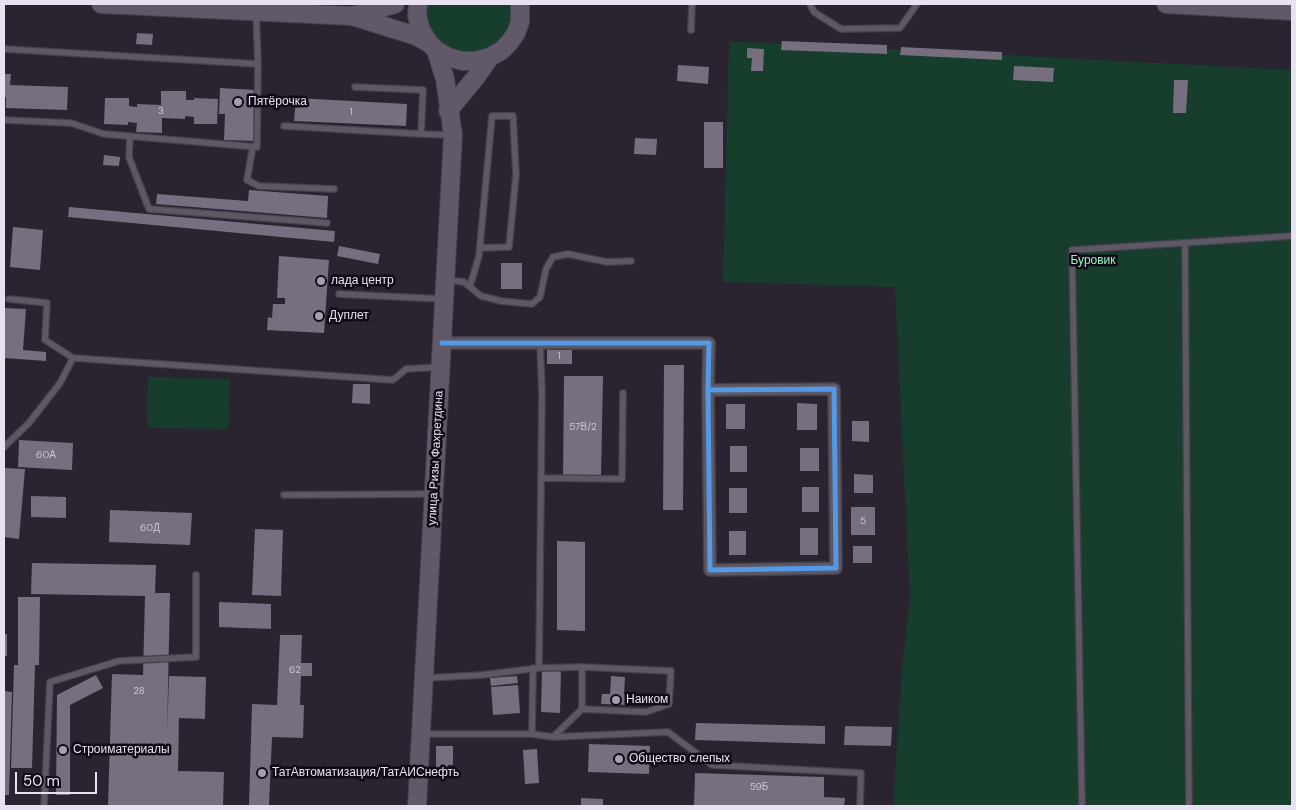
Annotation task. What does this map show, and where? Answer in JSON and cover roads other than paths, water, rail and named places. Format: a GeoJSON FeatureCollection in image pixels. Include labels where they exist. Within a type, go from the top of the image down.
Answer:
{"type":"FeatureCollection","features":[{"type":"Feature","properties":{"kind":"main road"},"geometry":{"type":"LineString","coordinates":[[101,4],[256,12],[294,8],[352,16],[416,36],[448,57],[462,61],[476,61],[501,51],[516,33],[530,4]]}},
{"type":"Feature","properties":{"kind":"main road"},"geometry":{"type":"LineString","coordinates":[[352,16],[395,4]]}},
{"type":"Feature","properties":{"kind":"main road","name":"улица Ризы Фахретдина"},"geometry":{"type":"LineString","coordinates":[[417,806],[453,135],[444,79],[432,46],[421,30],[418,4]]}},
{"type":"Feature","properties":{"kind":"main road"},"geometry":{"type":"LineString","coordinates":[[520,4],[520,22]]}},
{"type":"Feature","properties":{"kind":"main road"},"geometry":{"type":"LineString","coordinates":[[1166,4],[1284,8]]}},
{"type":"Feature","properties":{"kind":"main road"},"geometry":{"type":"LineString","coordinates":[[448,111],[490,57]]}},
{"type":"Feature","properties":{"kind":"street"},"geometry":{"type":"LineString","coordinates":[[442,343],[709,343],[708,390],[710,570],[836,568],[834,389],[708,390]]}},
{"type":"Feature","properties":{"kind":"lane"},"geometry":{"type":"LineString","coordinates":[[691,30],[692,4]]}},
{"type":"Feature","properties":{"kind":"lane"},"geometry":{"type":"LineString","coordinates":[[810,4],[814,12],[841,29],[900,28],[917,4]]}},
{"type":"Feature","properties":{"kind":"lane"},"geometry":{"type":"LineString","coordinates":[[4,120],[71,123],[104,134],[257,147],[258,64],[256,12]]}},
{"type":"Feature","properties":{"kind":"lane"},"geometry":{"type":"LineString","coordinates":[[4,49],[258,64]]}},
{"type":"Feature","properties":{"kind":"lane"},"geometry":{"type":"LineString","coordinates":[[355,87],[423,90],[421,134]]}},
{"type":"Feature","properties":{"kind":"lane"},"geometry":{"type":"LineString","coordinates":[[470,286],[480,248],[492,116],[513,116],[516,174],[509,247],[480,248]]}},
{"type":"Feature","properties":{"kind":"lane"},"geometry":{"type":"LineString","coordinates":[[284,126],[453,135]]}},
{"type":"Feature","properties":{"kind":"lane"},"geometry":{"type":"LineString","coordinates":[[130,136],[128,157],[149,209],[327,223]]}},
{"type":"Feature","properties":{"kind":"lane"},"geometry":{"type":"LineString","coordinates":[[253,146],[247,180],[259,186],[334,190]]}},
{"type":"Feature","properties":{"kind":"lane"},"geometry":{"type":"LineString","coordinates":[[1082,806],[1072,250],[1292,236]]}},
{"type":"Feature","properties":{"kind":"lane"},"geometry":{"type":"LineString","coordinates":[[1185,243],[1188,806]]}},
{"type":"Feature","properties":{"kind":"lane"},"geometry":{"type":"LineString","coordinates":[[445,280],[464,282],[481,296],[501,301],[532,304],[540,297],[546,269],[553,257],[568,254],[607,262],[631,261]]}},
{"type":"Feature","properties":{"kind":"lane"},"geometry":{"type":"LineString","coordinates":[[339,294],[444,299]]}},
{"type":"Feature","properties":{"kind":"lane"},"geometry":{"type":"LineString","coordinates":[[10,299],[47,303],[45,340],[73,358],[393,380],[406,369],[440,367]]}},
{"type":"Feature","properties":{"kind":"lane"},"geometry":{"type":"LineString","coordinates":[[532,734],[536,668],[541,478],[542,393],[540,343]]}},
{"type":"Feature","properties":{"kind":"lane"},"geometry":{"type":"LineString","coordinates":[[4,446],[30,423],[60,383],[73,358]]}},
{"type":"Feature","properties":{"kind":"lane"},"geometry":{"type":"LineString","coordinates":[[541,478],[622,480],[623,393]]}},
{"type":"Feature","properties":{"kind":"lane"},"geometry":{"type":"LineString","coordinates":[[284,495],[434,494]]}},
{"type":"Feature","properties":{"kind":"lane"},"geometry":{"type":"LineString","coordinates":[[44,806],[50,682],[118,661],[196,657],[196,574]]}},
{"type":"Feature","properties":{"kind":"lane"},"geometry":{"type":"LineString","coordinates":[[582,667],[582,709]]}},
{"type":"Feature","properties":{"kind":"lane"},"geometry":{"type":"LineString","coordinates":[[424,678],[482,675],[536,668],[582,667],[671,671],[669,704],[646,712],[582,709],[553,736]]}},
{"type":"Feature","properties":{"kind":"lane"},"geometry":{"type":"LineString","coordinates":[[421,734],[532,734],[553,736],[668,732],[712,765],[861,772],[860,806]]}},
{"type":"Feature","properties":{"kind":"place","name":"Пятёрочка"},"geometry":{"type":"Point","coordinates":[238,102]}},
{"type":"Feature","properties":{"kind":"place","name":"лада центр"},"geometry":{"type":"Point","coordinates":[321,281]}},
{"type":"Feature","properties":{"kind":"place","name":"Дуплет"},"geometry":{"type":"Point","coordinates":[319,316]}},
{"type":"Feature","properties":{"kind":"place","name":"Наиком"},"geometry":{"type":"Point","coordinates":[616,700]}},
{"type":"Feature","properties":{"kind":"place","name":"Строиматериалы"},"geometry":{"type":"Point","coordinates":[63,750]}},
{"type":"Feature","properties":{"kind":"place","name":"Общество слепых"},"geometry":{"type":"Point","coordinates":[619,759]}},
{"type":"Feature","properties":{"kind":"place","name":"ТатАвтоматизация/ТатАИСнефть"},"geometry":{"type":"Point","coordinates":[262,773]}},
{"type":"Feature","properties":{"kind":"park label","name":"Буровик"},"geometry":{"type":"Point","coordinates":[1093,261]}}]}
